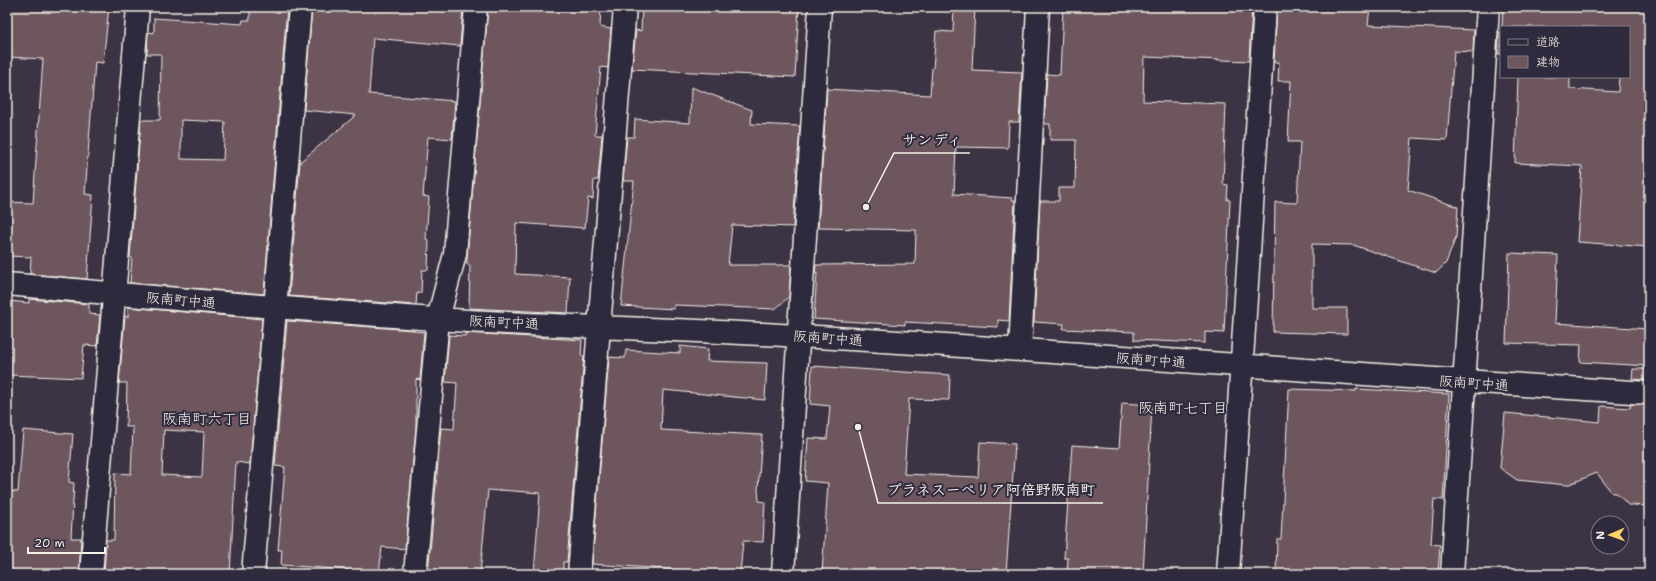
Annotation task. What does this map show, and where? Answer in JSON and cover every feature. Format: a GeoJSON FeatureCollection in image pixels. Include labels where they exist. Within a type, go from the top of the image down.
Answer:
{"type":"FeatureCollection","features":[{"type":"Feature","properties":{"kind":"street"},"geometry":{"type":"LineString","coordinates":[[91,574],[138,7]]}},
{"type":"Feature","properties":{"kind":"street"},"geometry":{"type":"LineString","coordinates":[[253,574],[300,7]]}},
{"type":"Feature","properties":{"kind":"street"},"geometry":{"type":"LineString","coordinates":[[415,574],[438,319],[455,254],[476,7]]}},
{"type":"Feature","properties":{"kind":"street"},"geometry":{"type":"LineString","coordinates":[[579,574],[625,7]]}},
{"type":"Feature","properties":{"kind":"street"},"geometry":{"type":"LineString","coordinates":[[783,574],[820,7]]}},
{"type":"Feature","properties":{"kind":"street"},"geometry":{"type":"LineString","coordinates":[[1020,350],[1038,7]]}},
{"type":"Feature","properties":{"kind":"street"},"geometry":{"type":"LineString","coordinates":[[1228,574],[1265,7]]}},
{"type":"Feature","properties":{"kind":"street"},"geometry":{"type":"LineString","coordinates":[[1452,574],[1488,7]]}},
{"type":"Feature","properties":{"kind":"street","name":"阪南町中通"},"geometry":{"type":"LineString","coordinates":[[7,284],[274,307],[438,319],[799,336],[1020,350],[1463,382],[1649,393]]}},
{"type":"Feature","properties":{"kind":"building"},"geometry":{"type":"Polygon","coordinates":[[[7,7],[109,7],[103,63],[95,62],[85,194],[93,195],[87,279],[30,274],[31,257],[7,256],[7,202],[33,203],[43,59],[7,57],[7,7]]]}},
{"type":"Feature","properties":{"kind":"building"},"geometry":{"type":"Polygon","coordinates":[[[250,7],[287,7],[264,294],[130,283],[132,258],[130,257],[141,120],[160,120],[161,54],[147,54],[148,32],[154,33],[154,18],[242,24],[243,20],[250,20],[250,7]],[[181,120],[181,159],[223,160],[225,122],[181,120]]]}},
{"type":"Feature","properties":{"kind":"building"},"geometry":{"type":"Polygon","coordinates":[[[312,7],[463,8],[460,46],[373,38],[369,94],[455,101],[452,139],[428,137],[423,196],[429,197],[426,239],[429,240],[428,270],[422,270],[421,293],[417,293],[416,305],[289,296],[300,162],[356,115],[304,110],[312,7]]]}},
{"type":"Feature","properties":{"kind":"building"},"geometry":{"type":"Polygon","coordinates":[[[488,7],[601,7],[600,27],[611,29],[608,68],[601,67],[595,135],[602,135],[598,180],[594,180],[593,199],[588,198],[585,228],[516,223],[515,274],[570,277],[568,313],[469,308],[470,265],[467,265],[467,258],[488,7]]]}},
{"type":"Feature","properties":{"kind":"building"},"geometry":{"type":"Polygon","coordinates":[[[642,7],[799,7],[795,77],[632,69],[636,30],[641,31],[642,7]]]}},
{"type":"Feature","properties":{"kind":"building"},"geometry":{"type":"Polygon","coordinates":[[[954,7],[975,7],[972,70],[1022,72],[1019,122],[1009,122],[1008,148],[956,147],[954,194],[1012,198],[1012,200],[1015,200],[1009,321],[998,320],[998,327],[905,322],[905,325],[814,319],[817,272],[815,274],[816,265],[915,264],[916,230],[818,228],[827,89],[930,95],[936,31],[953,32],[954,7]]]}},
{"type":"Feature","properties":{"kind":"building"},"geometry":{"type":"Polygon","coordinates":[[[1063,7],[1252,7],[1249,61],[1144,57],[1143,101],[1226,104],[1223,184],[1228,185],[1227,200],[1230,200],[1224,333],[1205,332],[1205,343],[1134,340],[1134,332],[1063,329],[1064,324],[1034,322],[1040,201],[1059,201],[1059,188],[1075,188],[1076,140],[1050,140],[1050,124],[1044,124],[1047,74],[1060,75],[1063,7]]]}},
{"type":"Feature","properties":{"kind":"building"},"geometry":{"type":"Polygon","coordinates":[[[1277,7],[1370,7],[1368,25],[1474,30],[1473,52],[1454,51],[1447,140],[1412,138],[1408,190],[1458,207],[1456,237],[1446,263],[1436,273],[1353,245],[1312,244],[1312,308],[1347,308],[1347,334],[1273,332],[1275,202],[1297,203],[1300,142],[1288,142],[1291,81],[1278,81],[1279,62],[1274,62],[1277,7]]]}},
{"type":"Feature","properties":{"kind":"building"},"geometry":{"type":"Polygon","coordinates":[[[1503,7],[1649,7],[1649,247],[1577,242],[1582,166],[1515,163],[1518,78],[1570,78],[1570,89],[1618,92],[1619,78],[1630,78],[1630,26],[1502,26],[1503,7]]]}},
{"type":"Feature","properties":{"kind":"building"},"geometry":{"type":"Polygon","coordinates":[[[1499,32],[1500,32],[1500,54],[1498,54],[1499,32]]]}},
{"type":"Feature","properties":{"kind":"building"},"geometry":{"type":"Polygon","coordinates":[[[691,87],[752,110],[751,124],[800,126],[793,227],[732,225],[728,265],[791,265],[789,297],[775,309],[674,305],[674,309],[621,306],[634,181],[623,181],[627,137],[634,137],[635,119],[690,123],[691,87]]]}},
{"type":"Feature","properties":{"kind":"building"},"geometry":{"type":"Polygon","coordinates":[[[1509,253],[1558,255],[1555,323],[1649,329],[1649,366],[1580,362],[1581,345],[1506,343],[1509,253]]]}},
{"type":"Feature","properties":{"kind":"building"},"geometry":{"type":"Polygon","coordinates":[[[29,299],[89,304],[89,314],[100,315],[97,346],[84,345],[81,378],[7,375],[7,324],[9,301],[29,303],[29,299]]]}},
{"type":"Feature","properties":{"kind":"building"},"geometry":{"type":"Polygon","coordinates":[[[128,307],[262,319],[250,464],[236,462],[230,574],[104,574],[106,540],[114,540],[115,473],[131,474],[133,427],[126,427],[127,383],[119,383],[125,316],[128,317],[128,307]],[[164,430],[162,475],[202,477],[204,432],[164,430]]]}},
{"type":"Feature","properties":{"kind":"building"},"geometry":{"type":"Polygon","coordinates":[[[287,321],[424,332],[420,380],[416,379],[416,427],[405,549],[382,547],[379,574],[349,574],[349,570],[281,565],[282,550],[278,550],[285,467],[275,466],[287,321]]]}},
{"type":"Feature","properties":{"kind":"building"},"geometry":{"type":"Polygon","coordinates":[[[465,333],[582,340],[581,356],[584,356],[567,562],[563,562],[563,574],[534,574],[540,493],[488,490],[480,574],[428,574],[441,428],[454,429],[457,383],[445,382],[449,335],[465,336],[465,333]]]}},
{"type":"Feature","properties":{"kind":"building"},"geometry":{"type":"Polygon","coordinates":[[[680,346],[708,349],[707,361],[767,363],[765,400],[663,390],[661,430],[762,435],[758,490],[759,501],[765,502],[763,542],[743,541],[740,574],[592,564],[609,357],[625,358],[626,350],[680,353],[680,346]]]}},
{"type":"Feature","properties":{"kind":"building"},"geometry":{"type":"Polygon","coordinates":[[[812,366],[950,375],[949,400],[909,399],[904,474],[978,477],[980,442],[1015,444],[1006,574],[822,574],[828,483],[805,481],[808,438],[827,439],[830,406],[810,404],[812,366]]]}},
{"type":"Feature","properties":{"kind":"building"},"geometry":{"type":"Polygon","coordinates":[[[1633,369],[1649,369],[1649,380],[1632,379],[1633,369]]]}},
{"type":"Feature","properties":{"kind":"building"},"geometry":{"type":"Polygon","coordinates":[[[1289,389],[1356,391],[1356,389],[1449,394],[1443,500],[1434,499],[1431,544],[1440,545],[1438,574],[1276,574],[1277,539],[1281,539],[1289,389]]]}},
{"type":"Feature","properties":{"kind":"building"},"geometry":{"type":"Polygon","coordinates":[[[1122,403],[1152,405],[1143,574],[1067,574],[1068,558],[1064,558],[1072,445],[1119,448],[1122,403]]]}},
{"type":"Feature","properties":{"kind":"building"},"geometry":{"type":"Polygon","coordinates":[[[1631,404],[1649,405],[1649,506],[1628,505],[1617,493],[1612,493],[1597,473],[1567,485],[1517,480],[1500,468],[1505,413],[1600,422],[1601,406],[1630,408],[1631,404]]]}},
{"type":"Feature","properties":{"kind":"building"},"geometry":{"type":"Polygon","coordinates":[[[23,430],[73,434],[69,482],[74,483],[71,538],[81,538],[79,574],[7,574],[7,491],[18,492],[23,430]]]}},
{"type":"Feature","properties":{"kind":"place","name":"サンディ"},"geometry":{"type":"Point","coordinates":[866,207]}},
{"type":"Feature","properties":{"kind":"place","name":"プラネスーペリア阿倍野阪南町"},"geometry":{"type":"Point","coordinates":[858,427]}},
{"type":"Feature","properties":{"kind":"district","name":"阪南町七丁目"},"geometry":{"type":"Point","coordinates":[1183,408]}},
{"type":"Feature","properties":{"kind":"district","name":"阪南町六丁目"},"geometry":{"type":"Point","coordinates":[207,419]}}]}
